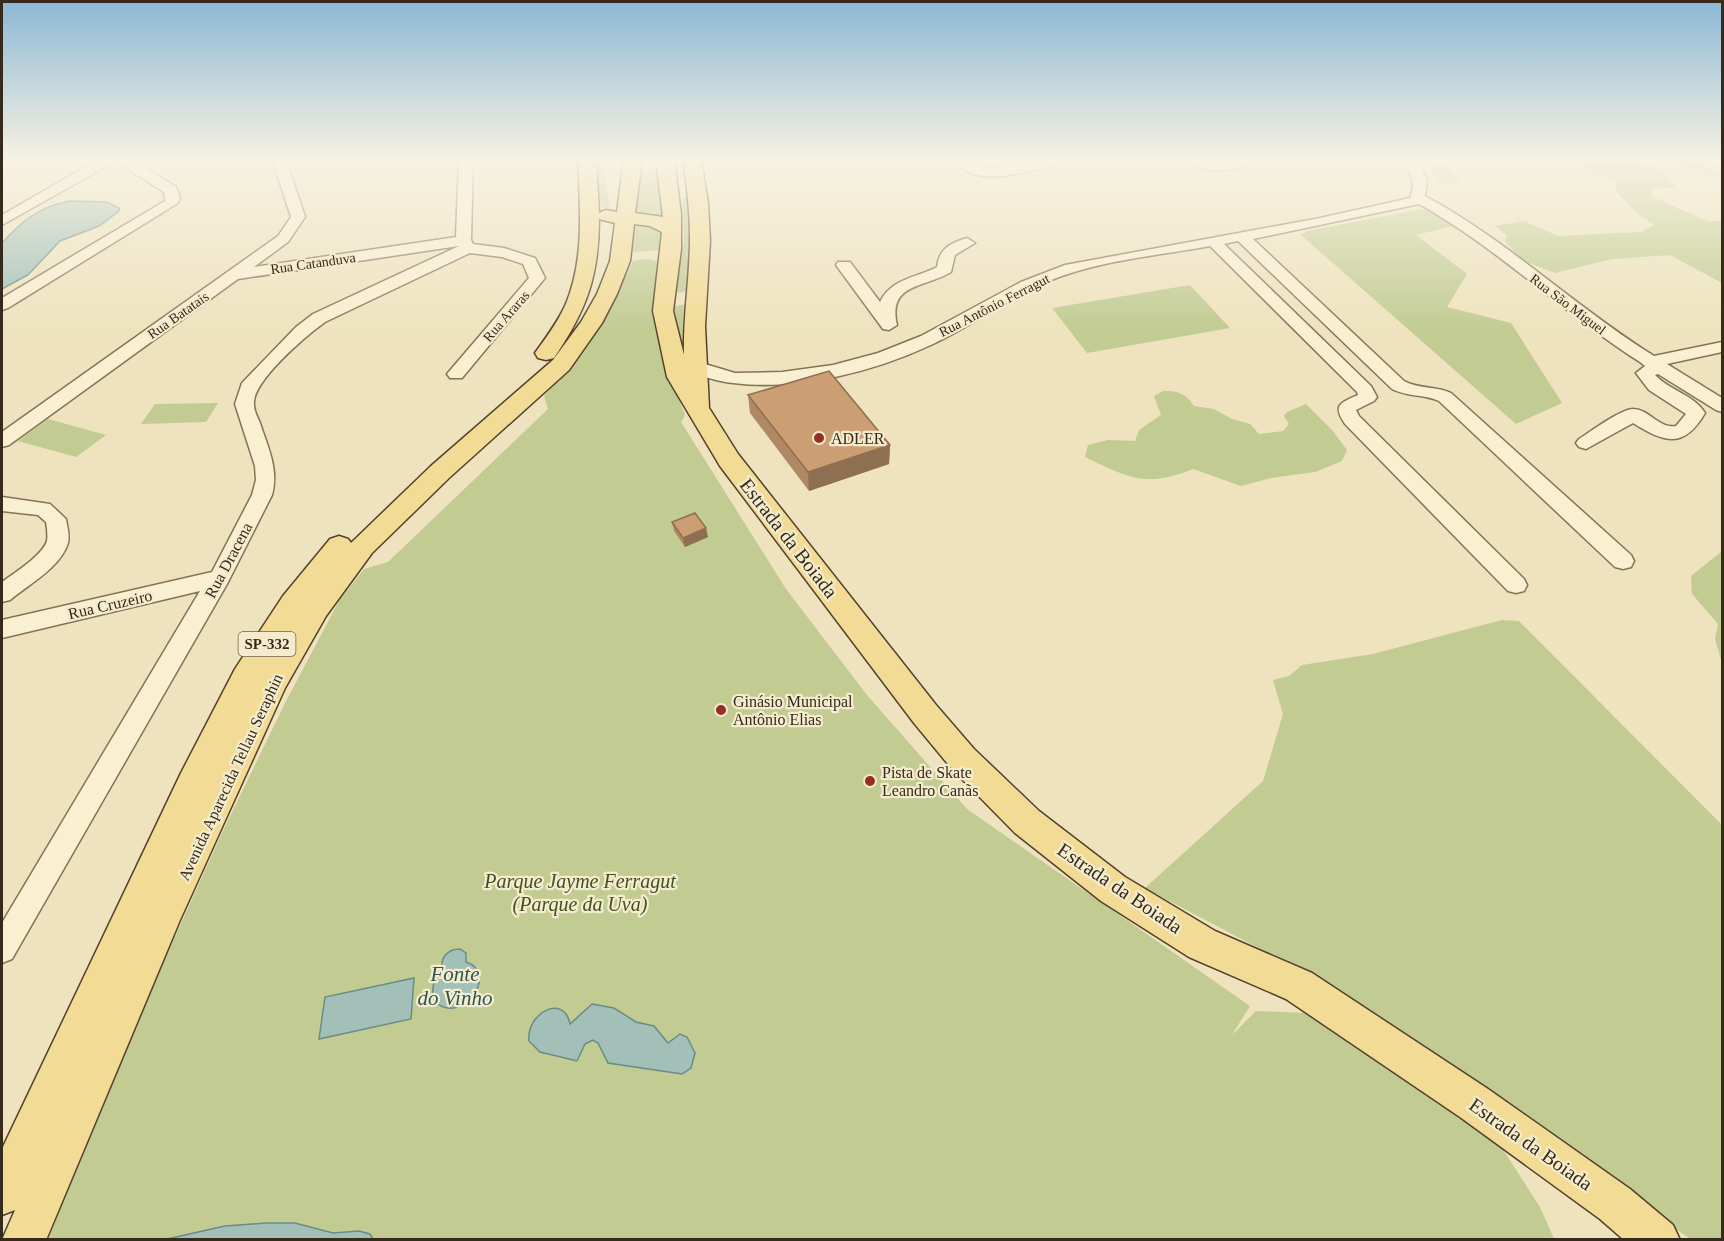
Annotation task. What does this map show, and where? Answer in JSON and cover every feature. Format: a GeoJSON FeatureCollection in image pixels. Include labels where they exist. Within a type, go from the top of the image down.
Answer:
{"type":"FeatureCollection","features":[{"type":"Feature","properties":{"kind":"main road","name":"Avenida Aparecida Tellau Seraphin"},"geometry":{"type":"LineString","coordinates":[[2,1194],[192,783],[246,678],[293,604],[342,543],[378,505],[492,407],[538,362],[556,340],[568,320],[583,284],[591,250],[590,217]]}},
{"type":"Feature","properties":{"kind":"main road"},"geometry":{"type":"LineString","coordinates":[[615,217],[650,220],[666,225],[671,230]]}},
{"type":"Feature","properties":{"kind":"main road"},"geometry":{"type":"LineString","coordinates":[[644,259],[671,230],[671,217]]}},
{"type":"Feature","properties":{"kind":"main road"},"geometry":{"type":"LineString","coordinates":[[697,408],[694,326],[700,241],[698,217]]}},
{"type":"Feature","properties":{"kind":"main road","name":"Avenida Aparecida Tellau Seraphin"},"geometry":{"type":"LineString","coordinates":[[24,1239],[166,911],[272,683],[316,608],[363,546],[440,472],[561,365],[591,323],[607,294],[644,259],[625,218]]}},
{"type":"Feature","properties":{"kind":"main road","name":"Estrada da Boiada"},"geometry":{"type":"LineString","coordinates":[[644,259],[664,302],[663,311],[678,377],[729,459],[925,714],[963,759],[1027,822],[1113,889],[1202,944],[1299,986],[1474,1103],[1615,1204],[1658,1239]]}},
{"type":"Feature","properties":{"kind":"main road"},"geometry":{"type":"LineString","coordinates":[[664,302],[687,299],[697,301]]}},
{"type":"Feature","properties":{"kind":"street"},"geometry":{"type":"LineString","coordinates":[[2,305],[148,217]]}},
{"type":"Feature","properties":{"kind":"street","name":"Rua Batatais"},"geometry":{"type":"LineString","coordinates":[[2,441],[283,239],[298,217]]}},
{"type":"Feature","properties":{"kind":"street"},"geometry":{"type":"LineString","coordinates":[[466,217],[466,244]]}},
{"type":"Feature","properties":{"kind":"street","name":"Rua Antônio Ferragut"},"geometry":{"type":"LineString","coordinates":[[673,359],[697,369],[734,378],[793,378],[904,350],[969,318],[1021,288],[1062,271],[1097,262],[1340,217]]}},
{"type":"Feature","properties":{"kind":"street","name":"Rua São Miguel"},"geometry":{"type":"LineString","coordinates":[[1453,217],[1614,338],[1722,406]]}},
{"type":"Feature","properties":{"kind":"street"},"geometry":{"type":"LineString","coordinates":[[1241,236],[1398,385],[1409,391],[1430,389],[1445,397],[1623,561]]}},
{"type":"Feature","properties":{"kind":"street"},"geometry":{"type":"LineString","coordinates":[[1213,241],[1365,390],[1368,397],[1347,407],[1347,413],[1352,420],[1516,585]]}},
{"type":"Feature","properties":{"kind":"street"},"geometry":{"type":"LineString","coordinates":[[888,322],[888,304],[894,294],[903,286],[945,269],[944,257],[947,253],[967,243]]}},
{"type":"Feature","properties":{"kind":"street","name":"Rua Catanduva"},"geometry":{"type":"LineString","coordinates":[[235,274],[466,244]]}},
{"type":"Feature","properties":{"kind":"street","name":"Rua Araras"},"geometry":{"type":"LineString","coordinates":[[456,374],[537,278],[529,261],[466,244]]}},
{"type":"Feature","properties":{"kind":"street","name":"Rua Dracena"},"geometry":{"type":"LineString","coordinates":[[2,949],[219,578],[262,495],[266,480],[266,466],[244,404],[246,393],[258,374],[302,331],[320,318],[466,244]]}},
{"type":"Feature","properties":{"kind":"street"},"geometry":{"type":"LineString","coordinates":[[844,265],[888,322],[904,350]]}},
{"type":"Feature","properties":{"kind":"street"},"geometry":{"type":"LineString","coordinates":[[1586,443],[1633,415],[1657,429],[1671,434],[1682,434],[1689,428],[1696,413],[1690,405],[1648,381],[1645,373],[1654,364],[1722,347]]}},
{"type":"Feature","properties":{"kind":"street"},"geometry":{"type":"LineString","coordinates":[[2,504],[43,509],[56,519],[58,531],[56,545],[43,560],[2,594]]}},
{"type":"Feature","properties":{"kind":"street","name":"Rua Cruzeiro"},"geometry":{"type":"LineString","coordinates":[[2,629],[219,578]]}},
{"type":"Feature","properties":{"kind":"green space"},"geometry":{"type":"Polygon","coordinates":[[[641,217],[664,217],[664,219],[641,217]]]}},
{"type":"Feature","properties":{"kind":"green space"},"geometry":{"type":"Polygon","coordinates":[[[683,217],[692,217],[690,288],[680,293],[676,291],[684,240],[683,217]]]}},
{"type":"Feature","properties":{"kind":"green space"},"geometry":{"type":"Polygon","coordinates":[[[1381,217],[1441,217],[1453,226],[1416,235],[1467,274],[1447,307],[1511,323],[1562,403],[1516,424],[1301,235],[1307,231],[1381,217]]]}},
{"type":"Feature","properties":{"kind":"green space"},"geometry":{"type":"Polygon","coordinates":[[[1643,217],[1698,217],[1709,222],[1722,220],[1722,283],[1670,255],[1612,259],[1555,273],[1521,260],[1505,241],[1507,235],[1495,226],[1524,221],[1558,236],[1641,232],[1654,225],[1643,217]]]}},
{"type":"Feature","properties":{"kind":"green space"},"geometry":{"type":"Polygon","coordinates":[[[637,223],[654,227],[661,232],[660,250],[632,252],[633,226],[637,223]]]}},
{"type":"Feature","properties":{"kind":"green space","name":"Parque Jayme Ferragut (Parque da Uva)"},"geometry":{"type":"Polygon","coordinates":[[[646,259],[657,261],[653,315],[662,358],[685,415],[681,422],[786,589],[867,695],[967,809],[1250,1006],[1232,1035],[1256,1011],[1306,1013],[1402,1063],[1502,1148],[1540,1207],[1554,1239],[41,1240],[222,833],[285,703],[339,601],[364,569],[388,562],[548,409],[544,396],[594,332],[633,261],[646,259]]]}},
{"type":"Feature","properties":{"kind":"green space"},"geometry":{"type":"Polygon","coordinates":[[[1190,285],[1230,328],[1087,353],[1052,308],[1190,285]]]}},
{"type":"Feature","properties":{"kind":"green space"},"geometry":{"type":"Polygon","coordinates":[[[687,304],[685,354],[684,355],[670,307],[687,304]]]}},
{"type":"Feature","properties":{"kind":"green space"},"geometry":{"type":"Polygon","coordinates":[[[1163,391],[1181,394],[1188,398],[1194,406],[1214,409],[1232,419],[1250,424],[1259,434],[1283,431],[1289,424],[1284,416],[1287,412],[1306,404],[1332,430],[1347,450],[1342,461],[1315,472],[1271,478],[1241,486],[1193,469],[1162,478],[1138,478],[1085,457],[1088,445],[1108,440],[1135,441],[1139,430],[1161,415],[1154,396],[1163,391]]]}},
{"type":"Feature","properties":{"kind":"green space"},"geometry":{"type":"Polygon","coordinates":[[[218,403],[206,422],[141,424],[155,404],[218,403]]]}},
{"type":"Feature","properties":{"kind":"green space"},"geometry":{"type":"Polygon","coordinates":[[[48,419],[106,435],[76,457],[18,441],[48,419]]]}},
{"type":"Feature","properties":{"kind":"green space"},"geometry":{"type":"Polygon","coordinates":[[[1722,551],[1722,663],[1715,639],[1718,624],[1692,594],[1691,576],[1722,551]]]}},
{"type":"Feature","properties":{"kind":"green space"},"geometry":{"type":"Polygon","coordinates":[[[1502,620],[1519,621],[1722,825],[1722,1239],[1690,1239],[1334,988],[1145,888],[1263,781],[1283,714],[1273,680],[1289,676],[1302,665],[1373,654],[1502,620]]]}},
{"type":"Feature","properties":{"kind":"water"},"geometry":{"type":"Polygon","coordinates":[[[31,217],[111,217],[99,226],[60,241],[28,275],[2,289],[2,243],[31,217]]]}},
{"type":"Feature","properties":{"kind":"water","name":"Fonte do Vinho"},"geometry":{"type":"Polygon","coordinates":[[[460,949],[466,953],[466,962],[476,968],[479,976],[478,986],[466,1003],[445,1008],[435,1002],[433,984],[443,970],[442,962],[445,955],[460,949]]]}},
{"type":"Feature","properties":{"kind":"water"},"geometry":{"type":"Polygon","coordinates":[[[414,978],[411,1019],[319,1039],[325,997],[414,978]]]}},
{"type":"Feature","properties":{"kind":"water"},"geometry":{"type":"Polygon","coordinates":[[[592,1004],[614,1008],[636,1022],[654,1026],[668,1043],[680,1034],[687,1037],[695,1053],[691,1068],[682,1074],[608,1063],[598,1043],[593,1040],[585,1044],[577,1061],[540,1052],[529,1041],[533,1022],[546,1010],[554,1008],[561,1010],[570,1024],[592,1004]]]}},
{"type":"Feature","properties":{"kind":"water"},"geometry":{"type":"Polygon","coordinates":[[[295,1223],[333,1233],[359,1231],[370,1234],[373,1239],[167,1239],[225,1226],[295,1223]]]}},
{"type":"Feature","properties":{"kind":"building","name":"ADLER"},"geometry":{"type":"Polygon","coordinates":[[[829,371],[890,445],[808,472],[748,395],[829,371]]]}},
{"type":"Feature","properties":{"kind":"building"},"geometry":{"type":"Polygon","coordinates":[[[695,513],[706,528],[683,538],[672,522],[695,513]]]}},
{"type":"Feature","properties":{"kind":"place","name":"ADLER"},"geometry":{"type":"Point","coordinates":[819,438]}},
{"type":"Feature","properties":{"kind":"place","name":"Ginásio Municipal Antônio Elias"},"geometry":{"type":"Point","coordinates":[721,710]}},
{"type":"Feature","properties":{"kind":"place","name":"Pista de Skate Leandro Canãs"},"geometry":{"type":"Point","coordinates":[870,781]}}]}
